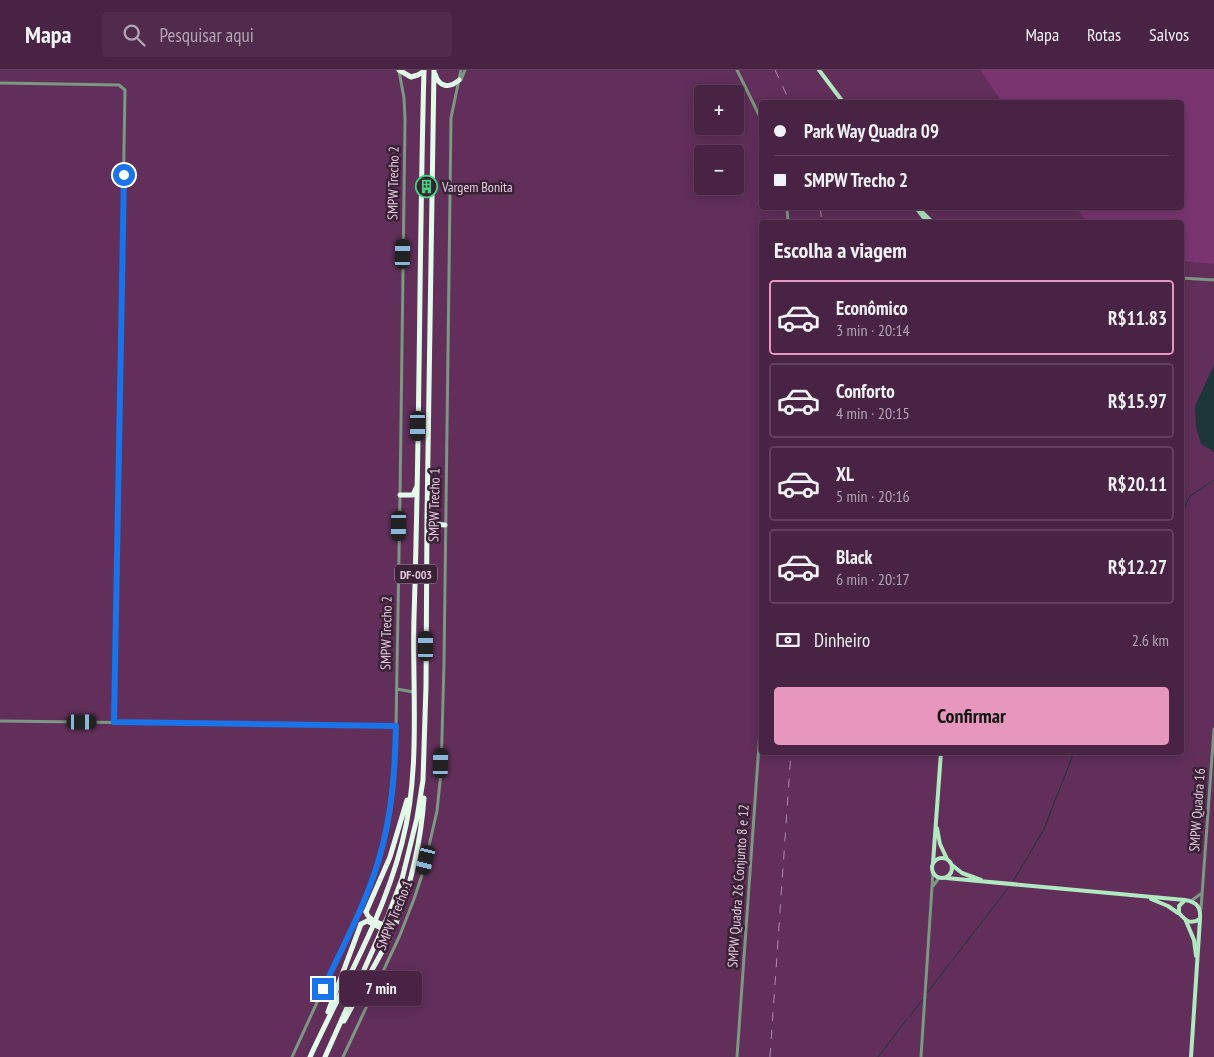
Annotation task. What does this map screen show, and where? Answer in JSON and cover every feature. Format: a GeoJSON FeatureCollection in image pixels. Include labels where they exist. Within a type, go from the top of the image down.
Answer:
{"type":"FeatureCollection","features":[{"type":"Feature","properties":{"kind":"highway"},"geometry":{"type":"LineString","coordinates":[[399,70],[412,77],[424,70]]}},
{"type":"Feature","properties":{"kind":"highway","name":"DF-003"},"geometry":{"type":"LineString","coordinates":[[310,1057],[374,921],[390,882],[402,844],[411,793],[414,756],[420,217],[424,70]]}},
{"type":"Feature","properties":{"kind":"highway"},"geometry":{"type":"LineString","coordinates":[[434,71],[439,82],[445,86],[458,82]]}},
{"type":"Feature","properties":{"kind":"highway","name":"DF-003"},"geometry":{"type":"LineString","coordinates":[[325,1057],[388,916],[402,879],[415,828],[423,780],[426,686],[434,71]]}},
{"type":"Feature","properties":{"kind":"highway"},"geometry":{"type":"LineString","coordinates":[[400,496],[412,494],[418,483]]}},
{"type":"Feature","properties":{"kind":"highway"},"geometry":{"type":"LineString","coordinates":[[400,496],[411,498],[418,509]]}},
{"type":"Feature","properties":{"kind":"highway"},"geometry":{"type":"LineString","coordinates":[[427,516],[433,524],[445,526]]}},
{"type":"Feature","properties":{"kind":"highway"},"geometry":{"type":"LineString","coordinates":[[427,535],[433,527],[445,526]]}},
{"type":"Feature","properties":{"kind":"highway"},"geometry":{"type":"LineString","coordinates":[[411,793],[390,857],[366,912],[370,918],[385,925],[392,926],[396,924],[403,906],[416,855],[423,804],[423,780]]}},
{"type":"Feature","properties":{"kind":"highway"},"geometry":{"type":"LineString","coordinates":[[320,1035],[361,924],[367,922],[387,931],[390,937],[332,1041]]}},
{"type":"Feature","properties":{"kind":"main road"},"geometry":{"type":"LineString","coordinates":[[819,70],[841,100]]}},
{"type":"Feature","properties":{"kind":"main road"},"geometry":{"type":"LineString","coordinates":[[920,210],[930,220]]}},
{"type":"Feature","properties":{"kind":"main road"},"geometry":{"type":"LineString","coordinates":[[941,755],[933,863],[933,871],[939,878],[1185,900],[1191,901],[1201,909],[1190,1057]]}},
{"type":"Feature","properties":{"kind":"main road"},"geometry":{"type":"LineString","coordinates":[[937,813],[940,844],[947,859],[967,876],[988,882]]}},
{"type":"Feature","properties":{"kind":"main road"},"geometry":{"type":"LineString","coordinates":[[933,863],[940,859],[947,859]]}},
{"type":"Feature","properties":{"kind":"main road"},"geometry":{"type":"LineString","coordinates":[[946,878],[951,872],[952,865]]}},
{"type":"Feature","properties":{"kind":"main road"},"geometry":{"type":"LineString","coordinates":[[1142,896],[1168,906],[1179,913],[1186,921],[1192,932],[1195,944],[1197,968]]}},
{"type":"Feature","properties":{"kind":"main road"},"geometry":{"type":"LineString","coordinates":[[1179,913],[1180,906],[1185,900]]}},
{"type":"Feature","properties":{"kind":"main road"},"geometry":{"type":"LineString","coordinates":[[1186,921],[1193,922],[1200,919]]}},
{"type":"Feature","properties":{"kind":"street","name":"SMPW Trecho 2"},"geometry":{"type":"LineString","coordinates":[[292,1057],[359,912],[379,859],[390,814],[394,785],[405,120],[404,98],[399,70]]}},
{"type":"Feature","properties":{"kind":"street","name":"SMPW Trecho 1"},"geometry":{"type":"LineString","coordinates":[[343,1057],[400,935],[414,899],[423,872],[437,811],[441,772],[451,118],[458,82],[463,70]]}},
{"type":"Feature","properties":{"kind":"street"},"geometry":{"type":"LineString","coordinates":[[737,70],[759,115]]}},
{"type":"Feature","properties":{"kind":"street"},"geometry":{"type":"LineString","coordinates":[[0,83],[119,85],[125,90],[114,722]]}},
{"type":"Feature","properties":{"kind":"street"},"geometry":{"type":"LineString","coordinates":[[1184,278],[1214,280]]}},
{"type":"Feature","properties":{"kind":"street"},"geometry":{"type":"LineString","coordinates":[[396,689],[414,692]]}},
{"type":"Feature","properties":{"kind":"street"},"geometry":{"type":"LineString","coordinates":[[0,721],[396,726]]}},
{"type":"Feature","properties":{"kind":"street","name":"SMPW Quadra 16"},"geometry":{"type":"LineString","coordinates":[[1201,909],[1214,729]]}},
{"type":"Feature","properties":{"kind":"street","name":"SMPW Quadra 26 Conjunto 8 e 12"},"geometry":{"type":"LineString","coordinates":[[738,1057],[759,746]]}},
{"type":"Feature","properties":{"kind":"street"},"geometry":{"type":"LineString","coordinates":[[921,1057],[933,871]]}},
{"type":"Feature","properties":{"kind":"street"},"geometry":{"type":"LineString","coordinates":[[931,888],[939,878]]}},
{"type":"Feature","properties":{"kind":"street"},"geometry":{"type":"LineString","coordinates":[[1191,901],[1202,893]]}},
{"type":"Feature","properties":{"kind":"shaded area"},"geometry":{"type":"Polygon","coordinates":[[[980,70],[1214,70],[1214,264],[1184,261],[1184,220],[1085,220],[1078,210],[1184,210],[1184,100],[1001,100],[980,70]]]}},
{"type":"Feature","properties":{"kind":"shaded area"},"geometry":{"type":"Polygon","coordinates":[[[1214,365],[1214,452],[1201,444],[1196,427],[1195,406],[1214,365]]]}},
{"type":"Feature","properties":{"kind":"waterway"},"geometry":{"type":"LineString","coordinates":[[1184,508],[1190,496],[1214,480]]}},
{"type":"Feature","properties":{"kind":"waterway"},"geometry":{"type":"LineString","coordinates":[[1014,880],[1044,829],[1073,755]]}},
{"type":"Feature","properties":{"kind":"waterway"},"geometry":{"type":"LineString","coordinates":[[927,993],[1009,887]]}},
{"type":"Feature","properties":{"kind":"waterway"},"geometry":{"type":"LineString","coordinates":[[910,1016],[923,999]]}},
{"type":"Feature","properties":{"kind":"waterway"},"geometry":{"type":"LineString","coordinates":[[878,1057],[907,1019]]}},
{"type":"Feature","properties":{"kind":"railway"},"geometry":{"type":"LineString","coordinates":[[775,70],[789,100]]}},
{"type":"Feature","properties":{"kind":"railway"},"geometry":{"type":"LineString","coordinates":[[820,210],[822,220]]}},
{"type":"Feature","properties":{"kind":"railway"},"geometry":{"type":"LineString","coordinates":[[770,1057],[791,755]]}},
{"type":"Feature","properties":{"kind":"place","name":"Vargem Bonita"},"geometry":{"type":"Point","coordinates":[426,187]}},
{"type":"Feature","properties":{"kind":"route"},"geometry":{"type":"LineString","coordinates":[[124,175],[114,722],[396,726],[394,785],[390,814],[379,859],[368,891],[323,989]]}}]}
